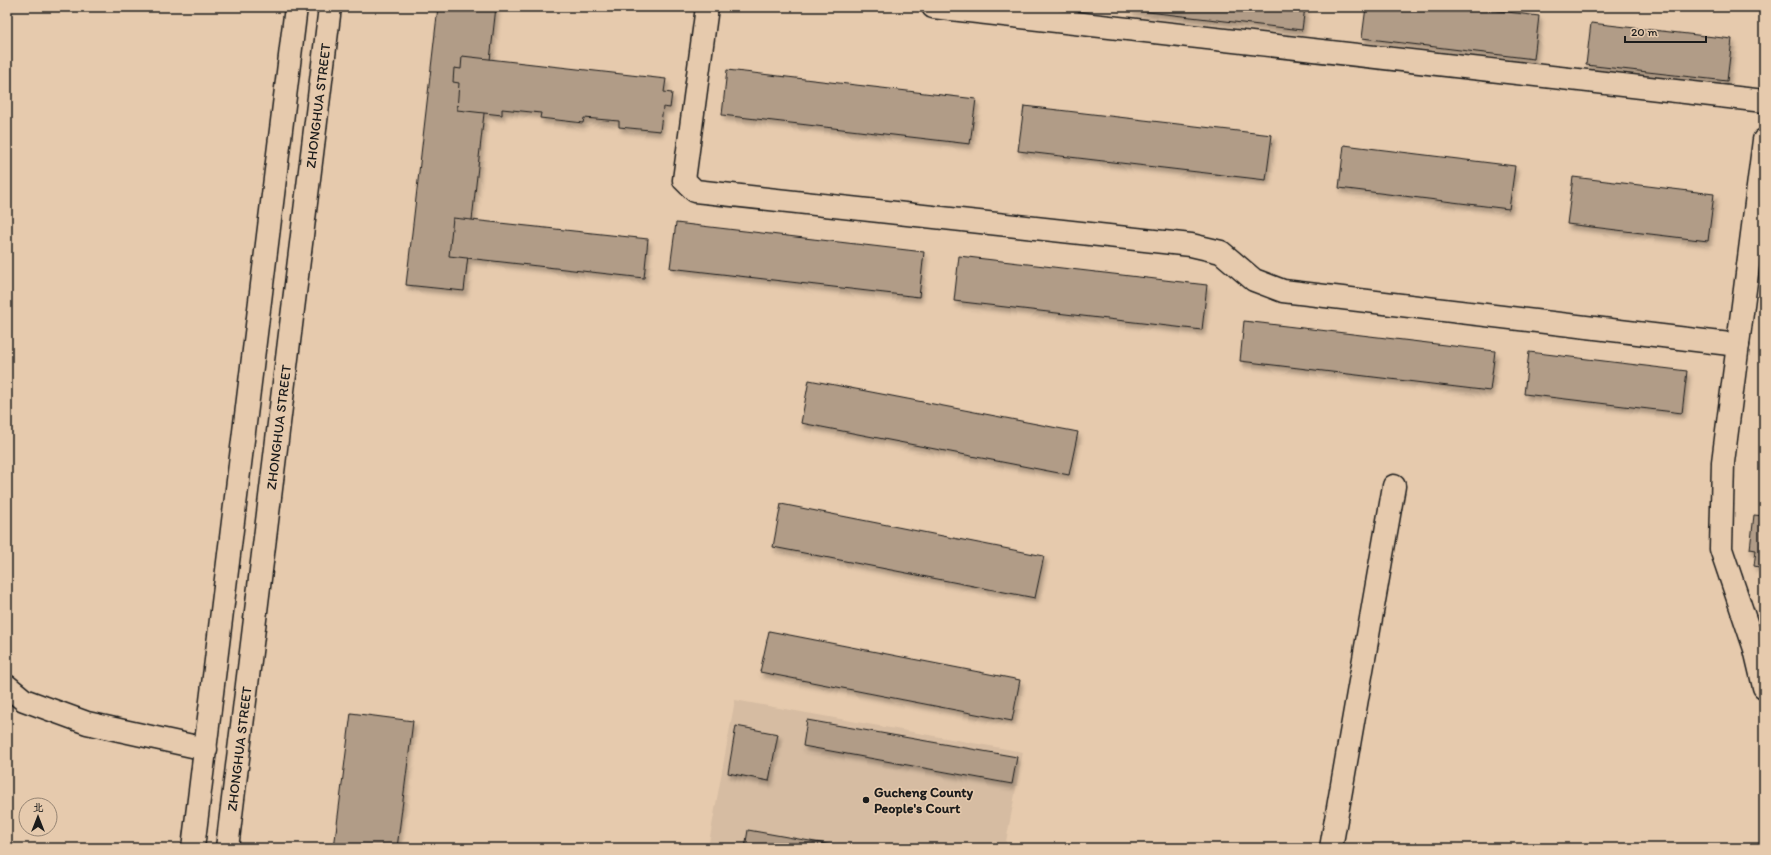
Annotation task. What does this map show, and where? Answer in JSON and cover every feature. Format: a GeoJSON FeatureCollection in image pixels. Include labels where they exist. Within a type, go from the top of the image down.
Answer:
{"type":"FeatureCollection","features":[{"type":"Feature","properties":{"kind":"main road"},"geometry":{"type":"LineString","coordinates":[[193,848],[296,7]]}},
{"type":"Feature","properties":{"kind":"main road","name":"ZHONGHUA STREET"},"geometry":{"type":"LineString","coordinates":[[227,848],[330,7]]}},
{"type":"Feature","properties":{"kind":"main road"},"geometry":{"type":"LineString","coordinates":[[707,7],[684,180],[695,191],[1191,245],[1221,252],[1254,280],[1282,292],[1738,345]]}},
{"type":"Feature","properties":{"kind":"main road"},"geometry":{"type":"LineString","coordinates":[[933,7],[1764,100]]}},
{"type":"Feature","properties":{"kind":"main road"},"geometry":{"type":"LineString","coordinates":[[1764,140],[1723,462],[1721,549],[1755,649],[1764,687]]}},
{"type":"Feature","properties":{"kind":"main road"},"geometry":{"type":"LineString","coordinates":[[1331,848],[1394,486]]}},
{"type":"Feature","properties":{"kind":"main road"},"geometry":{"type":"LineString","coordinates":[[7,686],[24,700],[87,723],[206,749]]}},
{"type":"Feature","properties":{"kind":"shaded area","name":"Gucheng County People's Court"},"geometry":{"type":"Polygon","coordinates":[[[735,700],[1023,752],[1005,847],[1012,848],[708,848],[735,700]]]}},
{"type":"Feature","properties":{"kind":"building"},"geometry":{"type":"Polygon","coordinates":[[[438,7],[496,7],[464,291],[406,285],[438,7]]]}},
{"type":"Feature","properties":{"kind":"building"},"geometry":{"type":"Polygon","coordinates":[[[1131,7],[1305,7],[1302,30],[1131,10],[1131,7]]]}},
{"type":"Feature","properties":{"kind":"building"},"geometry":{"type":"Polygon","coordinates":[[[1366,7],[1468,7],[1539,16],[1534,59],[1362,38],[1366,7]]]}},
{"type":"Feature","properties":{"kind":"building"},"geometry":{"type":"Polygon","coordinates":[[[1591,23],[1732,39],[1727,81],[1586,65],[1591,23]]]}},
{"type":"Feature","properties":{"kind":"building"},"geometry":{"type":"Polygon","coordinates":[[[462,56],[666,79],[664,92],[672,93],[670,108],[663,107],[660,131],[619,127],[619,121],[584,118],[583,123],[540,118],[541,113],[502,109],[502,115],[457,110],[459,83],[453,82],[454,68],[461,69],[462,56]]]}},
{"type":"Feature","properties":{"kind":"building"},"geometry":{"type":"Polygon","coordinates":[[[727,70],[976,99],[970,144],[722,115],[727,70]]]}},
{"type":"Feature","properties":{"kind":"building"},"geometry":{"type":"Polygon","coordinates":[[[1024,106],[1272,135],[1266,180],[1018,151],[1024,106]]]}},
{"type":"Feature","properties":{"kind":"building"},"geometry":{"type":"Polygon","coordinates":[[[1344,145],[1515,166],[1509,209],[1339,188],[1344,145]]]}},
{"type":"Feature","properties":{"kind":"building"},"geometry":{"type":"Polygon","coordinates":[[[1573,177],[1714,194],[1708,241],[1567,224],[1573,177]]]}},
{"type":"Feature","properties":{"kind":"building"},"geometry":{"type":"Polygon","coordinates":[[[453,218],[648,239],[644,278],[449,256],[453,218]]]}},
{"type":"Feature","properties":{"kind":"building"},"geometry":{"type":"Polygon","coordinates":[[[676,223],[924,252],[919,297],[670,268],[676,223]]]}},
{"type":"Feature","properties":{"kind":"building"},"geometry":{"type":"Polygon","coordinates":[[[959,256],[1207,285],[1202,330],[954,301],[959,256]]]}},
{"type":"Feature","properties":{"kind":"building"},"geometry":{"type":"Polygon","coordinates":[[[1244,321],[1495,351],[1490,391],[1240,361],[1244,321]]]}},
{"type":"Feature","properties":{"kind":"building"},"geometry":{"type":"Polygon","coordinates":[[[1529,352],[1687,371],[1682,413],[1524,394],[1529,352]]]}},
{"type":"Feature","properties":{"kind":"building"},"geometry":{"type":"Polygon","coordinates":[[[809,380],[1078,432],[1069,475],[801,423],[809,380]]]}},
{"type":"Feature","properties":{"kind":"building"},"geometry":{"type":"Polygon","coordinates":[[[781,504],[1044,556],[1035,598],[773,547],[781,504]]]}},
{"type":"Feature","properties":{"kind":"building"},"geometry":{"type":"Polygon","coordinates":[[[1754,515],[1764,516],[1764,568],[1754,566],[1756,550],[1750,549],[1754,515]]]}},
{"type":"Feature","properties":{"kind":"building"},"geometry":{"type":"Polygon","coordinates":[[[769,631],[1020,680],[1012,721],[760,672],[769,631]]]}},
{"type":"Feature","properties":{"kind":"building"},"geometry":{"type":"Polygon","coordinates":[[[351,713],[413,721],[397,848],[334,848],[351,713]]]}},
{"type":"Feature","properties":{"kind":"building"},"geometry":{"type":"Polygon","coordinates":[[[807,720],[1017,757],[1012,784],[803,746],[807,720]]]}},
{"type":"Feature","properties":{"kind":"building"},"geometry":{"type":"Polygon","coordinates":[[[736,726],[778,734],[769,781],[728,773],[736,726]]]}},
{"type":"Feature","properties":{"kind":"building"},"geometry":{"type":"Polygon","coordinates":[[[748,830],[849,848],[745,848],[748,830]]]}},
{"type":"Feature","properties":{"kind":"place","name":"Gucheng County People's Court"},"geometry":{"type":"Point","coordinates":[866,800]}}]}
